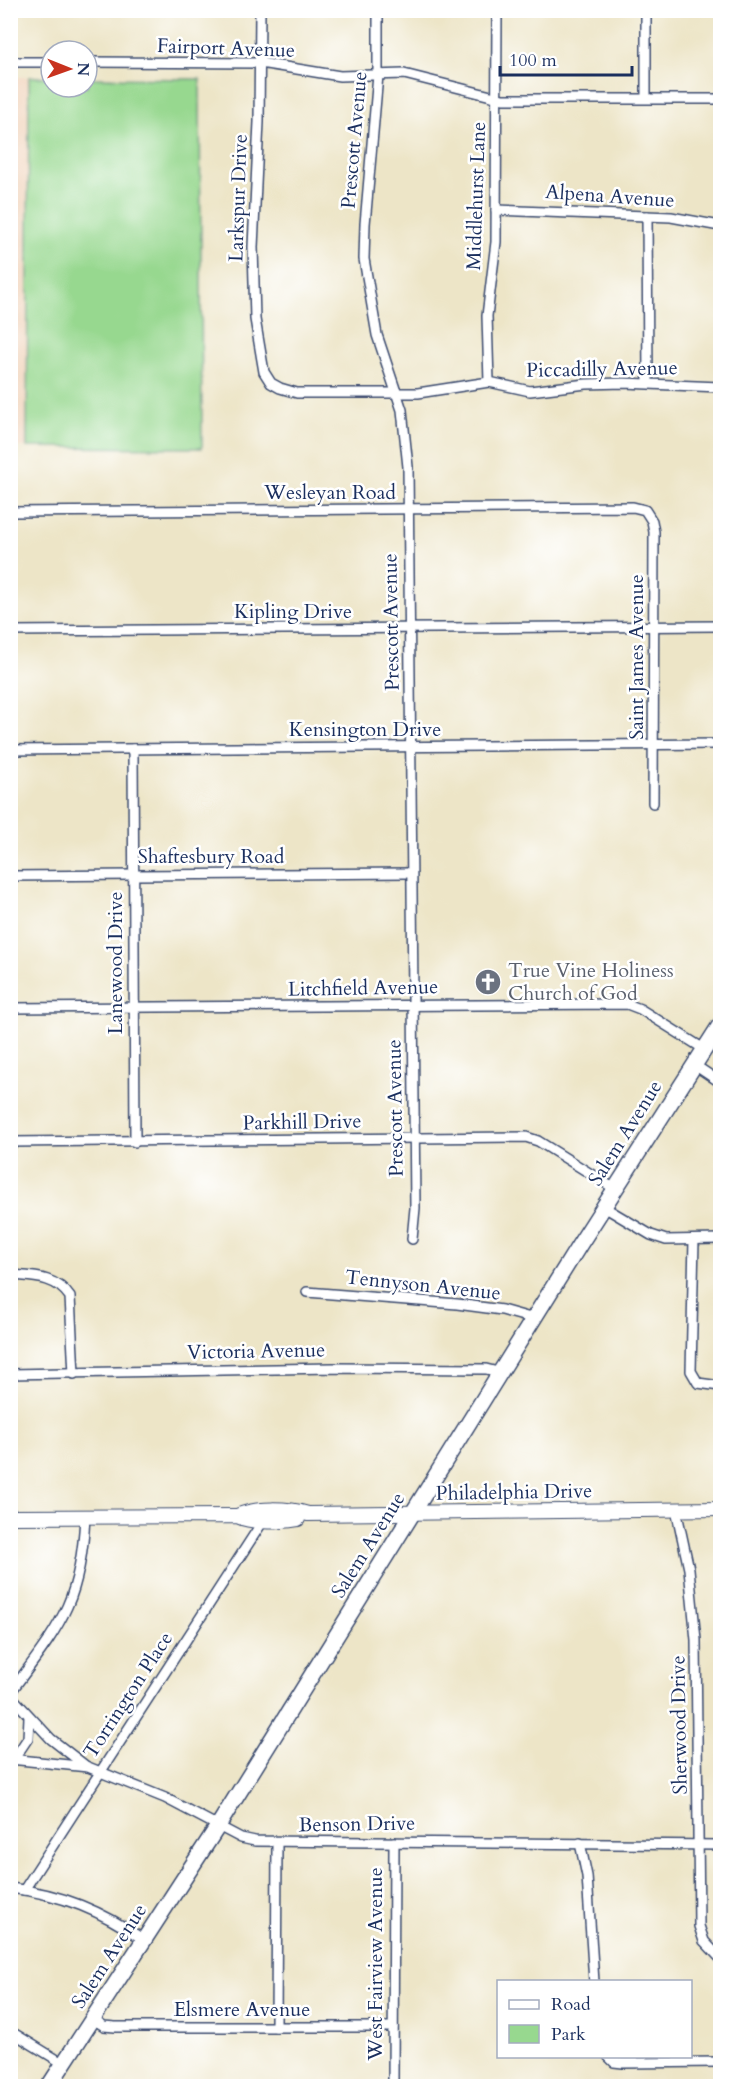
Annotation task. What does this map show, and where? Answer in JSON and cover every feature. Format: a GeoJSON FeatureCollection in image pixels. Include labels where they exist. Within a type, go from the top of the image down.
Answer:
{"type":"FeatureCollection","features":[{"type":"Feature","properties":{"kind":"main road","name":"Salem Avenue"},"geometry":{"type":"LineString","coordinates":[[49,2086],[218,1826],[693,1064],[720,1025]]}},
{"type":"Feature","properties":{"kind":"main road","name":"Philadelphia Drive"},"geometry":{"type":"LineString","coordinates":[[10,1517],[237,1516],[247,1511],[297,1511],[308,1514],[720,1509]]}},
{"type":"Feature","properties":{"kind":"main road","name":"Philadelphia Drive"},"geometry":{"type":"LineString","coordinates":[[237,1516],[247,1521],[263,1521],[297,1520],[308,1514]]}},
{"type":"Feature","properties":{"kind":"street","name":"Larkspur Drive"},"geometry":{"type":"LineString","coordinates":[[260,10],[253,282],[261,362],[272,383]]}},
{"type":"Feature","properties":{"kind":"street","name":"Prescott Avenue"},"geometry":{"type":"LineString","coordinates":[[378,10],[378,75],[364,259],[374,321],[404,422],[409,628],[412,1139],[415,1208],[412,1239]]}},
{"type":"Feature","properties":{"kind":"street","name":"Middlehurst Lane"},"geometry":{"type":"LineString","coordinates":[[489,382],[487,316],[496,242],[497,10]]}},
{"type":"Feature","properties":{"kind":"street"},"geometry":{"type":"LineString","coordinates":[[646,10],[646,98]]}},
{"type":"Feature","properties":{"kind":"street"},"geometry":{"type":"LineString","coordinates":[[10,62],[39,62]]}},
{"type":"Feature","properties":{"kind":"street","name":"Fairport Avenue"},"geometry":{"type":"LineString","coordinates":[[99,62],[260,63],[340,76],[392,74],[424,78],[497,97],[720,99]]}},
{"type":"Feature","properties":{"kind":"street","name":"Alpena Avenue"},"geometry":{"type":"LineString","coordinates":[[496,210],[647,216],[720,226]]}},
{"type":"Feature","properties":{"kind":"street"},"geometry":{"type":"LineString","coordinates":[[647,216],[648,383]]}},
{"type":"Feature","properties":{"kind":"street","name":"Piccadilly Avenue"},"geometry":{"type":"LineString","coordinates":[[272,383],[285,391],[297,393],[441,391],[489,382],[530,391],[586,384],[648,383],[720,387]]}},
{"type":"Feature","properties":{"kind":"street","name":"Wesleyan Road"},"geometry":{"type":"LineString","coordinates":[[10,512],[633,507],[648,512]]}},
{"type":"Feature","properties":{"kind":"street","name":"Saint James Avenue"},"geometry":{"type":"LineString","coordinates":[[648,512],[654,532],[653,803]]}},
{"type":"Feature","properties":{"kind":"street","name":"Kipling Drive"},"geometry":{"type":"LineString","coordinates":[[10,631],[720,626]]}},
{"type":"Feature","properties":{"kind":"street","name":"Kensington Drive"},"geometry":{"type":"LineString","coordinates":[[10,750],[720,744]]}},
{"type":"Feature","properties":{"kind":"street","name":"Lanewood Drive"},"geometry":{"type":"LineString","coordinates":[[133,749],[135,1142]]}},
{"type":"Feature","properties":{"kind":"street","name":"Shaftesbury Road"},"geometry":{"type":"LineString","coordinates":[[10,876],[411,873]]}},
{"type":"Feature","properties":{"kind":"street","name":"Litchfield Avenue"},"geometry":{"type":"LineString","coordinates":[[10,1008],[630,1004],[704,1049]]}},
{"type":"Feature","properties":{"kind":"street"},"geometry":{"type":"LineString","coordinates":[[693,1064],[720,1082]]}},
{"type":"Feature","properties":{"kind":"street","name":"Parkhill Drive"},"geometry":{"type":"LineString","coordinates":[[10,1142],[532,1138],[615,1189]]}},
{"type":"Feature","properties":{"kind":"street"},"geometry":{"type":"LineString","coordinates":[[604,1207],[651,1235],[666,1240],[720,1239]]}},
{"type":"Feature","properties":{"kind":"street"},"geometry":{"type":"LineString","coordinates":[[694,1240],[691,1371],[698,1383],[720,1386]]}},
{"type":"Feature","properties":{"kind":"street"},"geometry":{"type":"LineString","coordinates":[[10,1275],[42,1277],[63,1286],[70,1297],[72,1312],[74,1374]]}},
{"type":"Feature","properties":{"kind":"street","name":"Tennyson Avenue"},"geometry":{"type":"LineString","coordinates":[[307,1292],[457,1304],[502,1310],[534,1319]]}},
{"type":"Feature","properties":{"kind":"street","name":"Victoria Avenue"},"geometry":{"type":"LineString","coordinates":[[10,1374],[333,1368],[486,1369],[502,1373]]}},
{"type":"Feature","properties":{"kind":"street","name":"Sherwood Drive"},"geometry":{"type":"LineString","coordinates":[[676,1509],[686,1548],[694,1610],[699,1926],[704,1941],[720,1958]]}},
{"type":"Feature","properties":{"kind":"street"},"geometry":{"type":"LineString","coordinates":[[85,1516],[82,1562],[71,1602],[57,1628],[10,1694],[29,1717],[61,1748],[88,1767]]}},
{"type":"Feature","properties":{"kind":"street","name":"Torrington Place"},"geometry":{"type":"LineString","coordinates":[[24,1890],[263,1521]]}},
{"type":"Feature","properties":{"kind":"street"},"geometry":{"type":"LineString","coordinates":[[12,1759],[28,1738],[29,1717]]}},
{"type":"Feature","properties":{"kind":"street","name":"Benson Drive"},"geometry":{"type":"LineString","coordinates":[[12,1759],[88,1767],[165,1798],[241,1838],[277,1843],[720,1845]]}},
{"type":"Feature","properties":{"kind":"street","name":"West Fairview Avenue"},"geometry":{"type":"LineString","coordinates":[[393,2086],[394,1842]]}},
{"type":"Feature","properties":{"kind":"street"},"geometry":{"type":"LineString","coordinates":[[276,2027],[277,1843]]}},
{"type":"Feature","properties":{"kind":"street"},"geometry":{"type":"LineString","coordinates":[[580,1843],[587,1876],[594,1980]]}},
{"type":"Feature","properties":{"kind":"street"},"geometry":{"type":"LineString","coordinates":[[10,1888],[85,1905],[144,1940]]}},
{"type":"Feature","properties":{"kind":"street","name":"Elsmere Avenue"},"geometry":{"type":"LineString","coordinates":[[93,2019],[115,2027],[393,2027]]}},
{"type":"Feature","properties":{"kind":"street"},"geometry":{"type":"LineString","coordinates":[[10,2031],[64,2064]]}},
{"type":"Feature","properties":{"kind":"street"},"geometry":{"type":"LineString","coordinates":[[610,2058],[623,2063],[720,2062]]}},
{"type":"Feature","properties":{"kind":"shaded area"},"geometry":{"type":"Polygon","coordinates":[[[11,77],[29,77],[27,447],[10,447],[11,77]]]}},
{"type":"Feature","properties":{"kind":"green space"},"geometry":{"type":"Polygon","coordinates":[[[29,77],[39,77],[39,99],[99,99],[99,78],[200,79],[202,448],[27,447],[29,77]]]}},
{"type":"Feature","properties":{"kind":"place","name":"True Vine Holiness Church of God"},"geometry":{"type":"Point","coordinates":[488,982]}}]}
